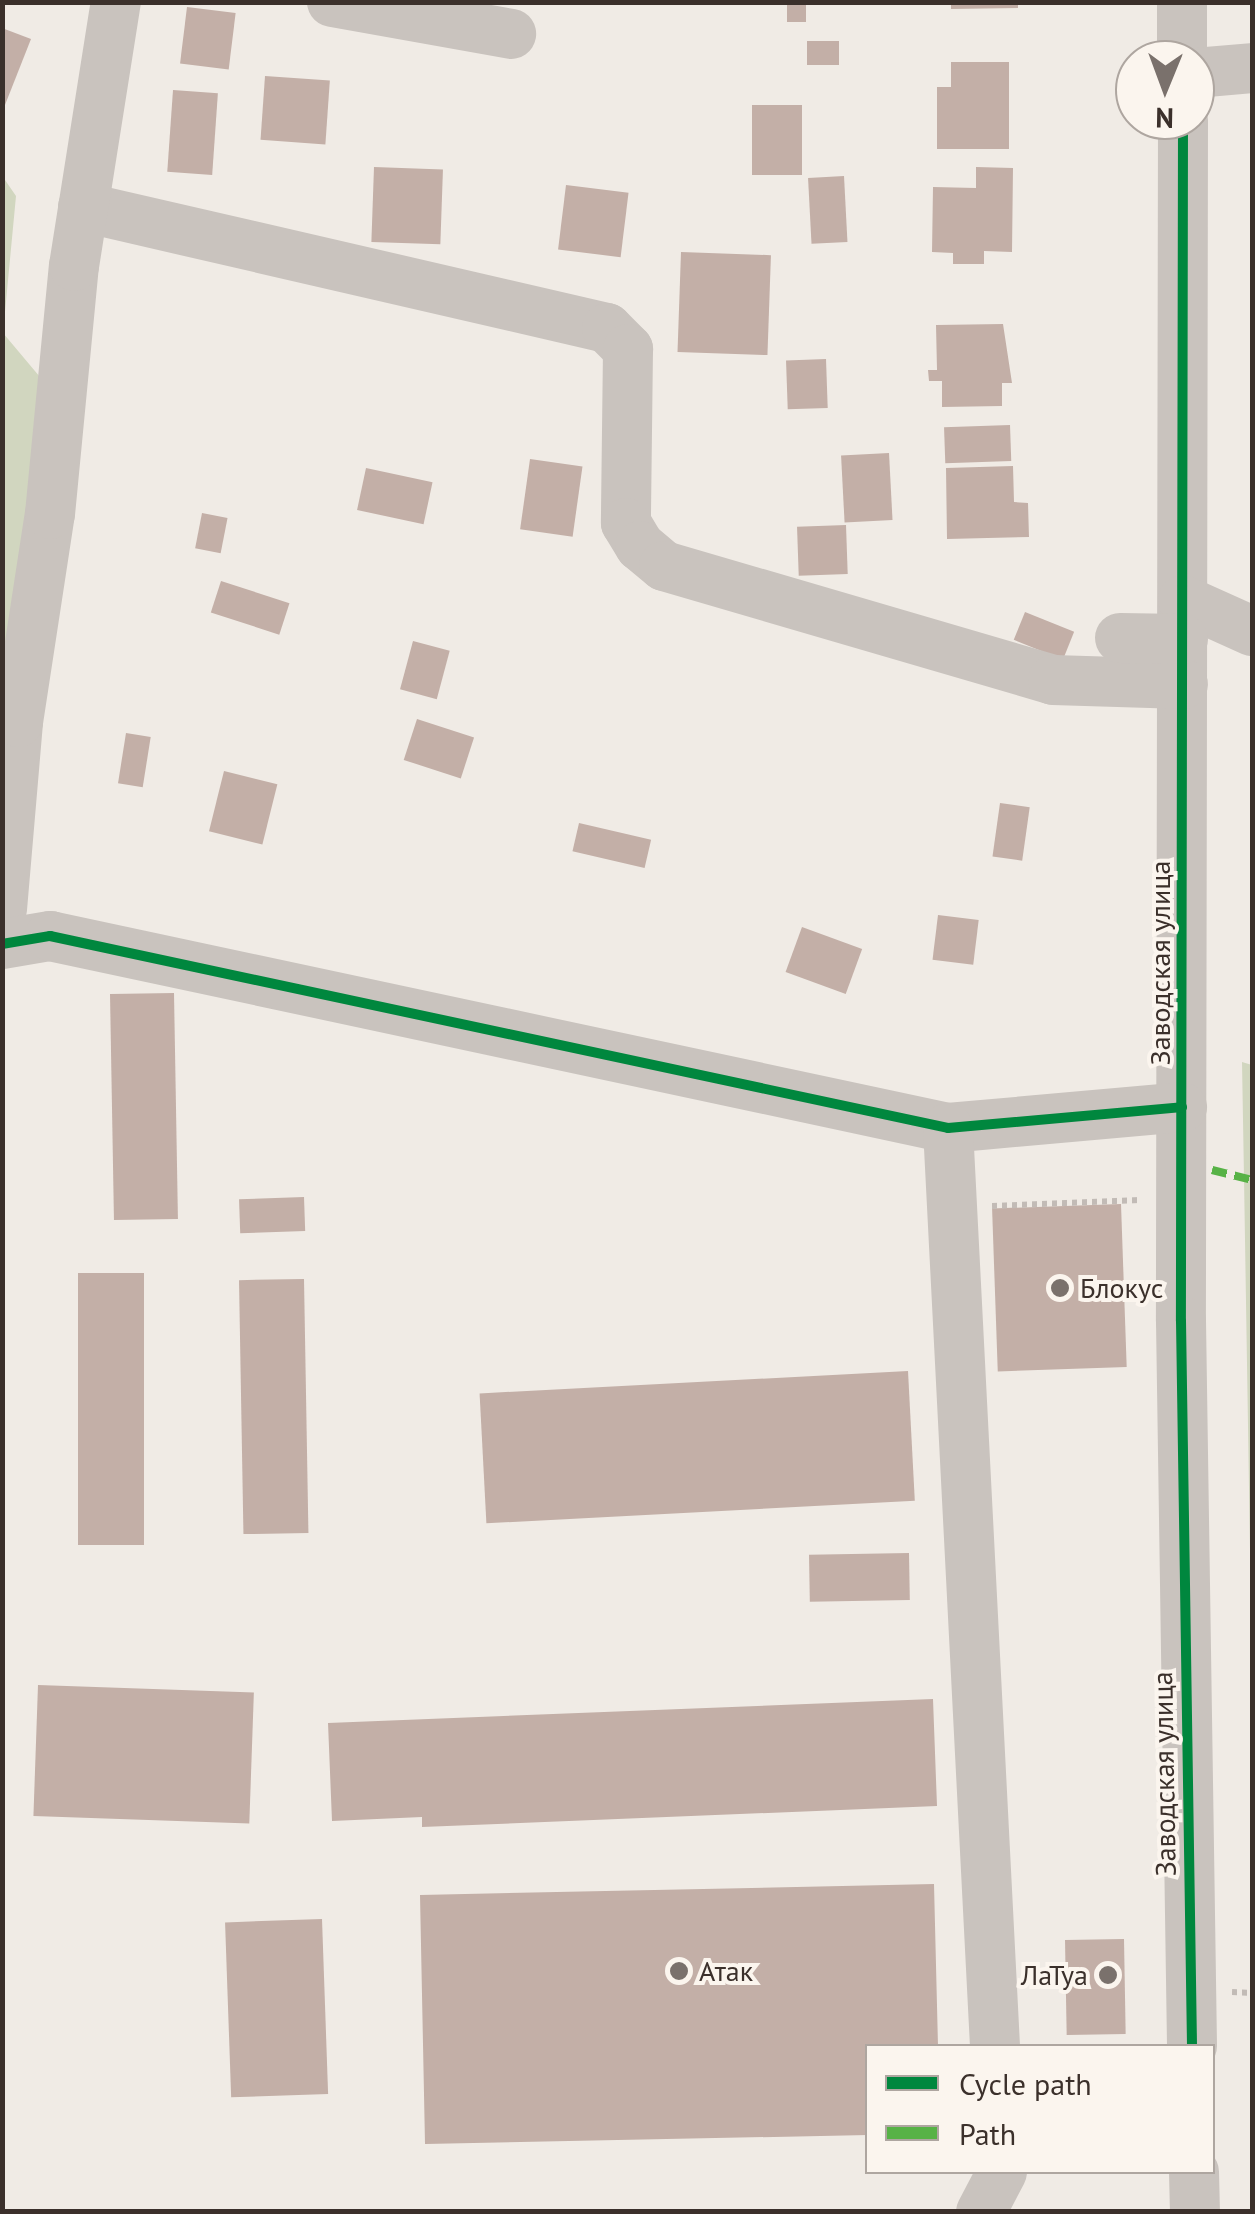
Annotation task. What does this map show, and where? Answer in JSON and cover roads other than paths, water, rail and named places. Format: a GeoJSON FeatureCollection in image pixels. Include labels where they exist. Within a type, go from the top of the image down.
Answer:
{"type":"FeatureCollection","features":[{"type":"Feature","properties":{"kind":"street"},"geometry":{"type":"LineString","coordinates":[[2,909],[18,722],[50,514],[84,207],[116,2]]}},
{"type":"Feature","properties":{"kind":"street"},"geometry":{"type":"LineString","coordinates":[[332,2],[510,34]]}},
{"type":"Feature","properties":{"kind":"street"},"geometry":{"type":"LineString","coordinates":[[1182,2],[1182,40]]}},
{"type":"Feature","properties":{"kind":"street"},"geometry":{"type":"LineString","coordinates":[[1215,71],[1252,68]]}},
{"type":"Feature","properties":{"kind":"street","name":"Заводская улица"},"geometry":{"type":"LineString","coordinates":[[1182,140],[1182,1108],[1192,2044]]}},
{"type":"Feature","properties":{"kind":"street"},"geometry":{"type":"LineString","coordinates":[[84,207],[607,328],[628,349],[626,523],[640,546],[664,566],[1053,680],[1183,641],[1252,631]]}},
{"type":"Feature","properties":{"kind":"street"},"geometry":{"type":"LineString","coordinates":[[1120,638],[1183,641]]}},
{"type":"Feature","properties":{"kind":"street"},"geometry":{"type":"LineString","coordinates":[[2,944],[50,936],[948,1128],[1182,1108]]}},
{"type":"Feature","properties":{"kind":"street"},"geometry":{"type":"LineString","coordinates":[[948,1128],[995,2044]]}},
{"type":"Feature","properties":{"kind":"street"},"geometry":{"type":"LineString","coordinates":[[981,2212],[1001,2174]]}},
{"type":"Feature","properties":{"kind":"street"},"geometry":{"type":"LineString","coordinates":[[1194,2174],[1195,2212]]}},
{"type":"Feature","properties":{"kind":"place","name":"Блокус"},"geometry":{"type":"Point","coordinates":[1060,1288]}},
{"type":"Feature","properties":{"kind":"place","name":"Атак"},"geometry":{"type":"Point","coordinates":[679,1971]}},
{"type":"Feature","properties":{"kind":"place","name":"ЛаТуа"},"geometry":{"type":"Point","coordinates":[1108,1975]}}]}
